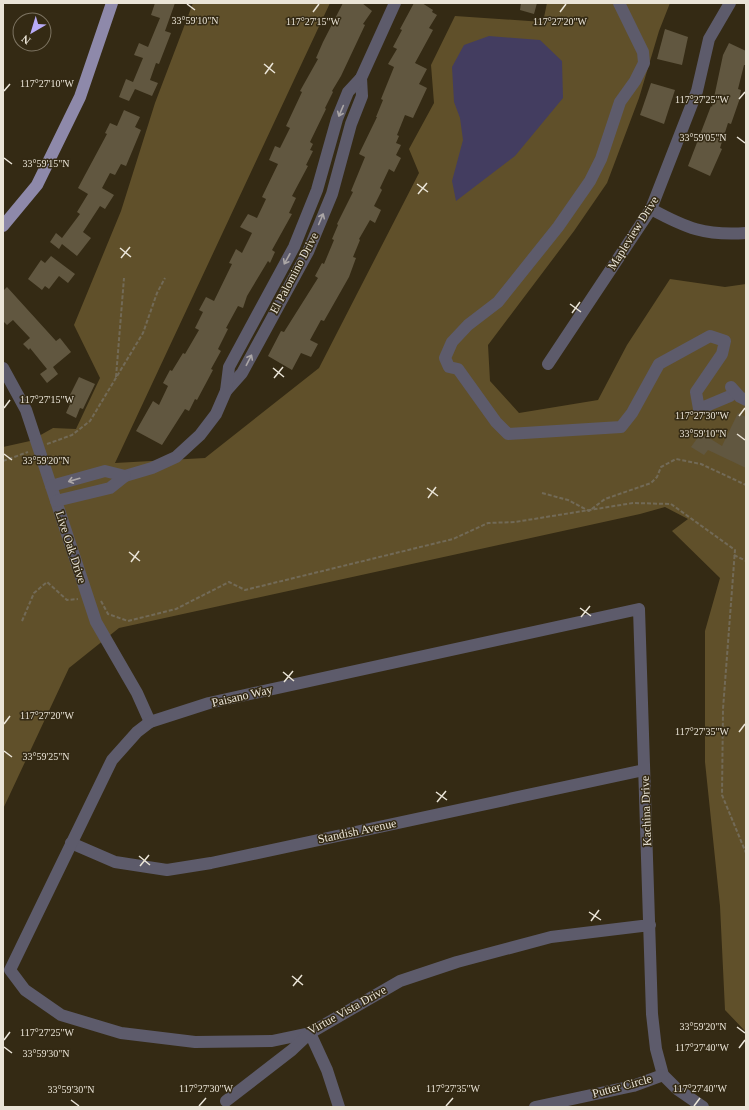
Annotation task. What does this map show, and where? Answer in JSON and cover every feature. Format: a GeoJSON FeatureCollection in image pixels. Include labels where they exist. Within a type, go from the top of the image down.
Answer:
{"type":"FeatureCollection","features":[{"type":"Feature","properties":{"kind":"main road"},"geometry":{"type":"LineString","coordinates":[[3,226],[37,185],[80,97],[112,3]]}},
{"type":"Feature","properties":{"kind":"street","name":"El Palomino Drive"},"geometry":{"type":"LineString","coordinates":[[56,501],[110,488],[125,476],[152,468],[176,457],[200,435],[216,414],[226,391],[229,367],[294,247],[317,190],[337,119],[348,92],[361,78],[395,3]]}},
{"type":"Feature","properties":{"kind":"street"},"geometry":{"type":"LineString","coordinates":[[620,3],[643,52],[644,63],[635,82],[620,102],[601,159],[590,181],[558,227],[498,302],[468,325],[452,342],[445,358],[449,367],[458,369],[496,422],[508,434],[621,427],[632,413],[659,364],[710,336],[725,341],[722,354],[696,392],[699,409],[731,392],[746,400]]}},
{"type":"Feature","properties":{"kind":"street","name":"Mapleview Drive"},"geometry":{"type":"LineString","coordinates":[[548,364],[651,209],[697,91],[709,39],[730,3]]}},
{"type":"Feature","properties":{"kind":"street"},"geometry":{"type":"LineString","coordinates":[[651,209],[672,221],[714,234],[746,233]]}},
{"type":"Feature","properties":{"kind":"street","name":"Live Oak Drive"},"geometry":{"type":"LineString","coordinates":[[3,368],[26,410],[56,501],[94,598],[96,622],[137,693],[150,722]]}},
{"type":"Feature","properties":{"kind":"street"},"geometry":{"type":"LineString","coordinates":[[51,486],[105,471],[125,476]]}},
{"type":"Feature","properties":{"kind":"street"},"geometry":{"type":"LineString","coordinates":[[96,473],[101,490]]}},
{"type":"Feature","properties":{"kind":"street","name":"Paisano Way"},"geometry":{"type":"LineString","coordinates":[[10,970],[112,760],[137,732],[150,722],[209,703],[639,608]]}},
{"type":"Feature","properties":{"kind":"street","name":"Kachina Drive"},"geometry":{"type":"LineString","coordinates":[[639,608],[652,1014],[656,1049],[663,1075]]}},
{"type":"Feature","properties":{"kind":"street","name":"Standish Avenue"},"geometry":{"type":"LineString","coordinates":[[71,843],[115,862],[167,870],[211,863],[644,770]]}},
{"type":"Feature","properties":{"kind":"street","name":"Virtue Vista Drive"},"geometry":{"type":"LineString","coordinates":[[10,970],[25,990],[61,1015],[121,1033],[195,1042],[272,1041],[310,1033],[400,981],[457,962],[551,937],[650,925]]}},
{"type":"Feature","properties":{"kind":"street"},"geometry":{"type":"LineString","coordinates":[[226,1101],[292,1050],[310,1033],[327,1070],[339,1107]]}},
{"type":"Feature","properties":{"kind":"street"},"geometry":{"type":"LineString","coordinates":[[663,1075],[677,1089],[703,1107]]}},
{"type":"Feature","properties":{"kind":"street","name":"Putter Circle"},"geometry":{"type":"LineString","coordinates":[[535,1107],[633,1086],[663,1075]]}},
{"type":"Feature","properties":{"kind":"path"},"geometry":{"type":"LineString","coordinates":[[116,379],[124,278]]}},
{"type":"Feature","properties":{"kind":"path"},"geometry":{"type":"LineString","coordinates":[[3,461],[72,435],[90,421],[143,333],[157,293],[165,278]]}},
{"type":"Feature","properties":{"kind":"path"},"geometry":{"type":"LineString","coordinates":[[588,510],[605,499],[651,483],[657,477],[661,466],[676,458],[702,464],[746,485]]}},
{"type":"Feature","properties":{"kind":"path"},"geometry":{"type":"LineString","coordinates":[[542,493],[568,500],[588,510]]}},
{"type":"Feature","properties":{"kind":"path"},"geometry":{"type":"LineString","coordinates":[[22,621],[34,593],[47,582],[67,600],[94,598],[108,614],[128,621],[176,609],[229,582],[245,590],[453,539],[488,523],[515,522],[633,503],[671,504],[735,550],[723,709],[722,795],[746,852]]}},
{"type":"Feature","properties":{"kind":"path"},"geometry":{"type":"LineString","coordinates":[[734,555],[746,562]]}},
{"type":"Feature","properties":{"kind":"shaded area"},"geometry":{"type":"Polygon","coordinates":[[[193,3],[330,3],[115,463],[205,458],[319,368],[419,173],[409,149],[434,103],[431,65],[455,16],[543,22],[547,3],[670,3],[659,31],[639,98],[607,183],[574,231],[488,345],[490,381],[519,413],[598,400],[627,345],[670,279],[725,287],[746,284],[746,1032],[725,1010],[720,906],[705,762],[705,631],[720,578],[672,531],[688,519],[665,507],[640,514],[119,628],[69,668],[3,809],[3,447],[30,441],[53,428],[76,429],[100,378],[74,325],[121,211],[155,103],[193,3]]]}},
{"type":"Feature","properties":{"kind":"shaded area"},"geometry":{"type":"Polygon","coordinates":[[[489,36],[540,40],[562,61],[563,98],[515,156],[456,201],[452,181],[463,140],[460,118],[454,102],[452,67],[464,45],[489,36]]]}},
{"type":"Feature","properties":{"kind":"building"},"geometry":{"type":"Polygon","coordinates":[[[155,3],[175,3],[165,31],[171,33],[159,64],[156,63],[150,80],[158,83],[152,96],[135,89],[129,101],[119,97],[126,79],[133,82],[143,58],[134,55],[139,43],[148,47],[160,18],[151,15],[155,3]]]}},
{"type":"Feature","properties":{"kind":"building"},"geometry":{"type":"Polygon","coordinates":[[[343,3],[362,3],[372,11],[363,24],[365,25],[341,76],[332,91],[333,92],[325,108],[326,109],[310,142],[313,144],[310,150],[313,151],[306,165],[308,166],[292,196],[296,198],[289,213],[292,214],[272,250],[275,252],[270,263],[268,261],[247,296],[243,308],[238,306],[226,328],[228,329],[218,349],[221,351],[197,400],[195,399],[189,411],[185,409],[162,445],[136,431],[153,401],[159,405],[168,386],[163,383],[170,370],[172,371],[183,353],[185,354],[199,330],[195,328],[203,312],[199,310],[206,297],[214,301],[232,264],[229,263],[236,249],[242,253],[252,233],[240,227],[248,214],[257,218],[266,199],[262,197],[278,164],[269,160],[275,146],[280,148],[290,128],[286,126],[302,92],[300,91],[318,59],[316,58],[323,42],[343,3]]]}},
{"type":"Feature","properties":{"kind":"building"},"geometry":{"type":"Polygon","coordinates":[[[414,3],[422,3],[433,10],[432,12],[437,15],[429,28],[433,30],[415,63],[427,69],[419,84],[427,88],[413,118],[405,115],[397,135],[399,136],[396,143],[401,145],[396,155],[401,158],[394,172],[389,169],[380,188],[382,190],[374,206],[381,210],[375,223],[370,220],[359,239],[360,240],[353,257],[356,258],[349,277],[324,321],[321,320],[310,340],[318,344],[311,357],[301,353],[292,370],[268,356],[281,331],[284,332],[318,278],[315,276],[322,263],[324,264],[334,240],[332,239],[338,225],[337,224],[353,192],[351,191],[365,157],[359,154],[377,117],[383,100],[381,99],[394,67],[388,64],[397,49],[393,47],[402,30],[400,29],[414,3]]]}},
{"type":"Feature","properties":{"kind":"building"},"geometry":{"type":"Polygon","coordinates":[[[521,3],[537,3],[534,14],[520,10],[521,3]]]}},
{"type":"Feature","properties":{"kind":"building"},"geometry":{"type":"Polygon","coordinates":[[[665,29],[688,37],[682,65],[657,59],[665,29]]]}},
{"type":"Feature","properties":{"kind":"building"},"geometry":{"type":"Polygon","coordinates":[[[729,43],[746,51],[746,65],[744,65],[738,89],[741,90],[739,101],[731,124],[728,123],[720,148],[722,149],[710,176],[688,166],[711,106],[712,107],[723,55],[729,43]]]}},
{"type":"Feature","properties":{"kind":"building"},"geometry":{"type":"Polygon","coordinates":[[[651,83],[675,90],[664,124],[640,115],[651,83]]]}},
{"type":"Feature","properties":{"kind":"building"},"geometry":{"type":"Polygon","coordinates":[[[124,110],[140,117],[135,127],[141,130],[126,166],[121,164],[115,175],[110,173],[102,188],[114,195],[105,209],[100,206],[83,232],[91,238],[77,256],[62,244],[59,249],[50,242],[56,233],[62,238],[80,214],[77,212],[88,194],[78,188],[107,134],[105,133],[110,123],[117,126],[124,110]]]}},
{"type":"Feature","properties":{"kind":"building"},"geometry":{"type":"Polygon","coordinates":[[[51,256],[75,274],[68,283],[59,276],[49,289],[45,286],[42,290],[28,279],[41,260],[45,263],[51,256]]]}},
{"type":"Feature","properties":{"kind":"building"},"geometry":{"type":"Polygon","coordinates":[[[7,287],[56,341],[60,338],[71,352],[53,367],[58,374],[47,383],[40,374],[47,369],[30,348],[29,350],[23,344],[30,338],[13,320],[7,325],[3,321],[3,291],[7,287]]]}},
{"type":"Feature","properties":{"kind":"building"},"geometry":{"type":"Polygon","coordinates":[[[79,377],[95,384],[83,409],[80,408],[76,418],[66,413],[70,404],[66,403],[79,377]]]}},
{"type":"Feature","properties":{"kind":"building"},"geometry":{"type":"Polygon","coordinates":[[[738,413],[746,417],[746,468],[708,450],[704,455],[691,447],[701,433],[722,446],[738,413]]]}}]}
